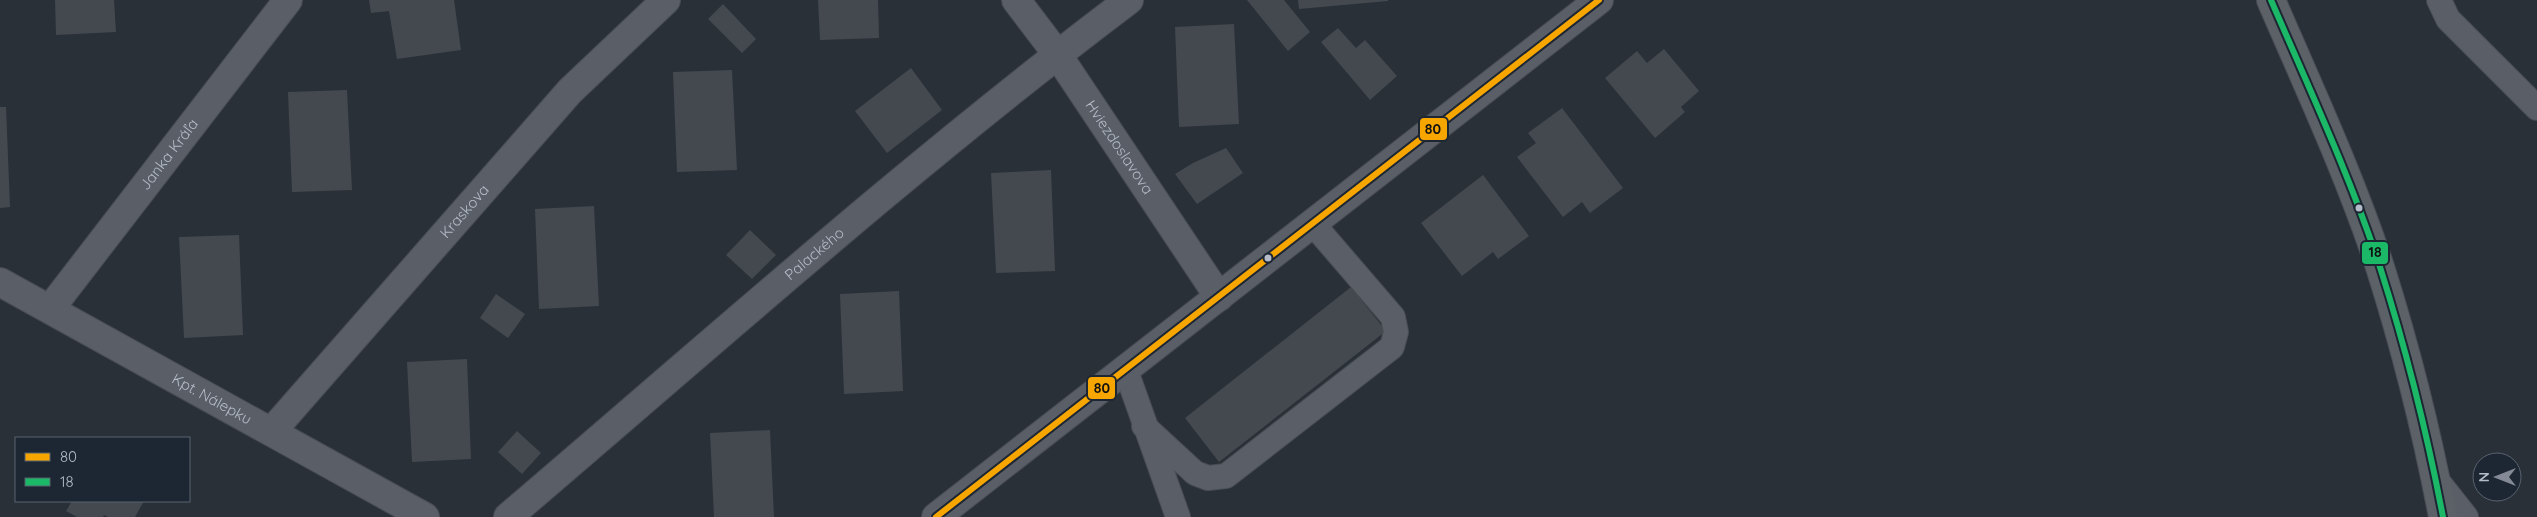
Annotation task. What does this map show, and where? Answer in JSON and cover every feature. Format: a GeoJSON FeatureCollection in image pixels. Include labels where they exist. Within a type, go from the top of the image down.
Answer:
{"type":"FeatureCollection","features":[{"type":"Feature","properties":{"kind":"main road"},"geometry":{"type":"LineString","coordinates":[[2271,0],[2329,133],[2379,266],[2397,324],[2436,479],[2443,517]]}},
{"type":"Feature","properties":{"kind":"street","name":"Janka Kráľa"},"geometry":{"type":"LineString","coordinates":[[50,309],[288,0]]}},
{"type":"Feature","properties":{"kind":"street","name":"Kraskova"},"geometry":{"type":"LineString","coordinates":[[272,431],[570,91],[666,0]]}},
{"type":"Feature","properties":{"kind":"street","name":"Hviezdoslavova"},"geometry":{"type":"LineString","coordinates":[[1016,0],[1057,54],[1219,297]]}},
{"type":"Feature","properties":{"kind":"street","name":"Palackého"},"geometry":{"type":"LineString","coordinates":[[508,517],[882,197],[1057,54],[1129,0]]}},
{"type":"Feature","properties":{"kind":"street"},"geometry":{"type":"LineString","coordinates":[[936,517],[1599,0]]}},
{"type":"Feature","properties":{"kind":"street","name":"Kpt. Nálepku"},"geometry":{"type":"LineString","coordinates":[[0,282],[425,517]]}},
{"type":"Feature","properties":{"kind":"lane"},"geometry":{"type":"LineString","coordinates":[[2439,0],[2448,19],[2537,108]]}},
{"type":"Feature","properties":{"kind":"lane"},"geometry":{"type":"LineString","coordinates":[[1144,426],[1195,473],[1208,478],[1226,476],[1392,347],[1396,332],[1393,317],[1313,224]]}},
{"type":"Feature","properties":{"kind":"lane"},"geometry":{"type":"LineString","coordinates":[[1125,368],[1144,426],[1178,517]]}},
{"type":"Feature","properties":{"kind":"lane"},"geometry":{"type":"LineString","coordinates":[[2436,479],[2466,517]]}},
{"type":"Feature","properties":{"kind":"building"},"geometry":{"type":"Polygon","coordinates":[[[55,0],[114,0],[116,32],[56,35],[55,0]]]}},
{"type":"Feature","properties":{"kind":"building"},"geometry":{"type":"Polygon","coordinates":[[[369,0],[454,0],[461,50],[397,59],[389,11],[371,13],[369,0]]]}},
{"type":"Feature","properties":{"kind":"building"},"geometry":{"type":"Polygon","coordinates":[[[818,0],[878,0],[879,38],[820,40],[818,0]]]}},
{"type":"Feature","properties":{"kind":"building"},"geometry":{"type":"Polygon","coordinates":[[[1247,0],[1284,0],[1310,32],[1288,51],[1247,0]]]}},
{"type":"Feature","properties":{"kind":"building"},"geometry":{"type":"Polygon","coordinates":[[[1298,0],[1388,0],[1388,1],[1299,9],[1298,0]]]}},
{"type":"Feature","properties":{"kind":"building"},"geometry":{"type":"Polygon","coordinates":[[[723,4],[756,39],[742,53],[708,19],[723,4]]]}},
{"type":"Feature","properties":{"kind":"building"},"geometry":{"type":"Polygon","coordinates":[[[1234,24],[1239,124],[1179,127],[1175,27],[1234,24]]]}},
{"type":"Feature","properties":{"kind":"building"},"geometry":{"type":"Polygon","coordinates":[[[1338,28],[1356,48],[1365,40],[1397,76],[1370,100],[1321,42],[1338,28]]]}},
{"type":"Feature","properties":{"kind":"building"},"geometry":{"type":"Polygon","coordinates":[[[1664,49],[1699,91],[1681,107],[1685,112],[1655,138],[1605,78],[1637,51],[1647,63],[1664,49]]]}},
{"type":"Feature","properties":{"kind":"building"},"geometry":{"type":"Polygon","coordinates":[[[911,68],[942,110],[887,153],[855,111],[911,68]]]}},
{"type":"Feature","properties":{"kind":"building"},"geometry":{"type":"Polygon","coordinates":[[[732,70],[737,170],[677,172],[673,72],[732,70]]]}},
{"type":"Feature","properties":{"kind":"building"},"geometry":{"type":"Polygon","coordinates":[[[347,90],[352,190],[292,192],[288,92],[347,90]]]}},
{"type":"Feature","properties":{"kind":"building"},"geometry":{"type":"Polygon","coordinates":[[[0,107],[6,107],[10,207],[0,208],[0,107]]]}},
{"type":"Feature","properties":{"kind":"building"},"geometry":{"type":"Polygon","coordinates":[[[1562,108],[1623,188],[1590,213],[1582,202],[1563,217],[1517,157],[1536,143],[1528,133],[1562,108]]]}},
{"type":"Feature","properties":{"kind":"building"},"geometry":{"type":"Polygon","coordinates":[[[1226,148],[1243,173],[1197,204],[1175,174],[1193,163],[1226,148]]]}},
{"type":"Feature","properties":{"kind":"building"},"geometry":{"type":"Polygon","coordinates":[[[1051,170],[1055,271],[996,273],[991,173],[1051,170]]]}},
{"type":"Feature","properties":{"kind":"building"},"geometry":{"type":"Polygon","coordinates":[[[1483,175],[1529,236],[1498,259],[1493,252],[1462,276],[1421,223],[1483,175]]]}},
{"type":"Feature","properties":{"kind":"building"},"geometry":{"type":"Polygon","coordinates":[[[594,206],[599,306],[539,309],[535,209],[594,206]]]}},
{"type":"Feature","properties":{"kind":"building"},"geometry":{"type":"Polygon","coordinates":[[[750,230],[776,255],[752,279],[726,255],[750,230]]]}},
{"type":"Feature","properties":{"kind":"building"},"geometry":{"type":"Polygon","coordinates":[[[239,235],[243,335],[184,338],[179,237],[239,235]]]}},
{"type":"Feature","properties":{"kind":"building"},"geometry":{"type":"Polygon","coordinates":[[[1351,287],[1386,331],[1219,462],[1185,418],[1351,287]]]}},
{"type":"Feature","properties":{"kind":"building"},"geometry":{"type":"Polygon","coordinates":[[[899,291],[903,391],[844,394],[840,294],[899,291]]]}},
{"type":"Feature","properties":{"kind":"building"},"geometry":{"type":"Polygon","coordinates":[[[496,294],[525,314],[508,338],[480,318],[496,294]]]}},
{"type":"Feature","properties":{"kind":"building"},"geometry":{"type":"Polygon","coordinates":[[[467,359],[471,459],[412,462],[407,362],[467,359]]]}},
{"type":"Feature","properties":{"kind":"building"},"geometry":{"type":"Polygon","coordinates":[[[770,430],[774,517],[714,517],[710,433],[770,430]]]}},
{"type":"Feature","properties":{"kind":"building"},"geometry":{"type":"Polygon","coordinates":[[[517,431],[541,453],[522,474],[498,452],[517,431]]]}},
{"type":"Feature","properties":{"kind":"building"},"geometry":{"type":"Polygon","coordinates":[[[71,502],[143,502],[135,517],[108,517],[104,515],[103,517],[77,517],[66,511],[71,502]]]}},
{"type":"Feature","properties":{"kind":"transit line","name":"80"},"geometry":{"type":"LineString","coordinates":[[936,517],[1599,0]]}},
{"type":"Feature","properties":{"kind":"transit line","name":"18"},"geometry":{"type":"LineString","coordinates":[[2271,0],[2342,166],[2380,267],[2415,391],[2443,517]]}}]}
